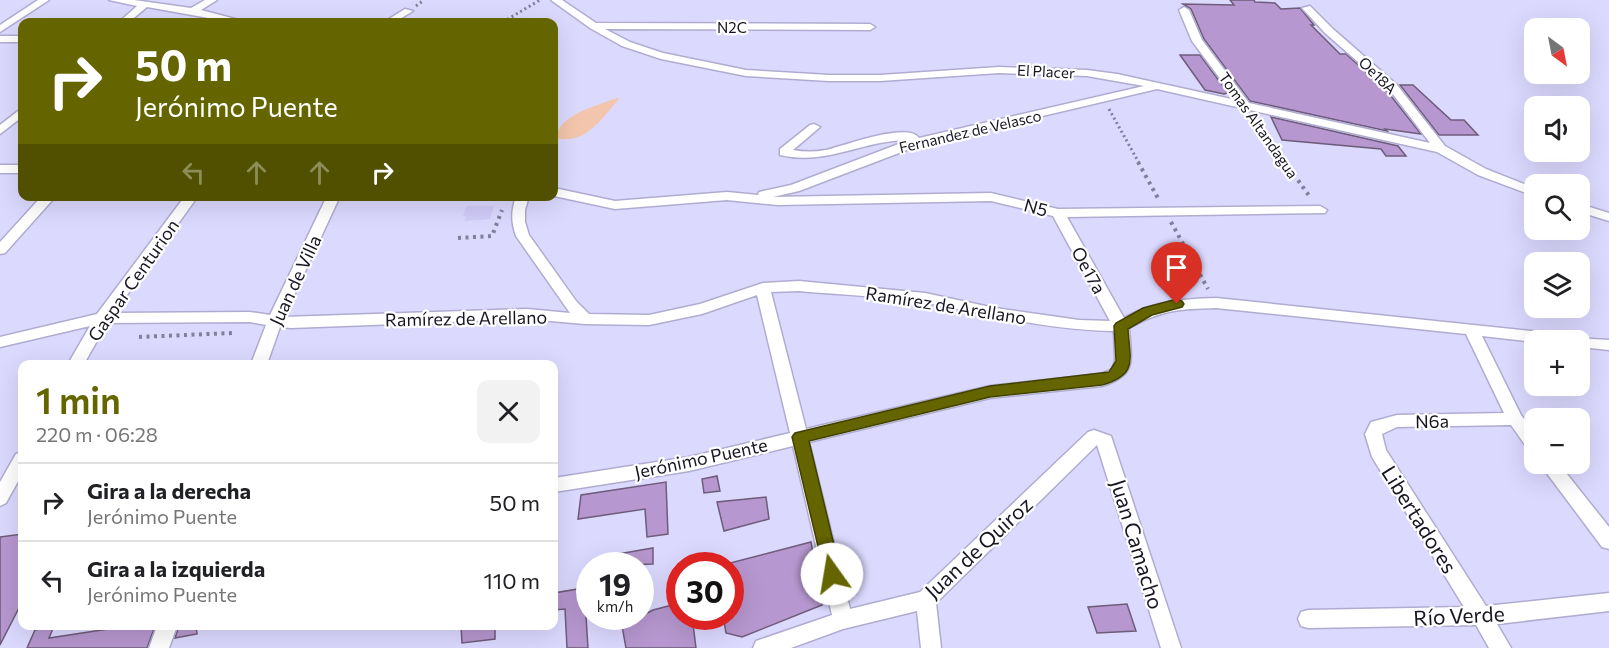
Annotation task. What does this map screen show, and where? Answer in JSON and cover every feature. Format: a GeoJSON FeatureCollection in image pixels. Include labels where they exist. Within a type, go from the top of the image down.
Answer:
{"type":"FeatureCollection","features":[{"type":"Feature","properties":{"kind":"street"},"geometry":{"type":"LineString","coordinates":[[0,29],[44,0]]}},
{"type":"Feature","properties":{"kind":"street"},"geometry":{"type":"LineString","coordinates":[[114,0],[192,11],[216,18]]}},
{"type":"Feature","properties":{"kind":"street"},"geometry":{"type":"LineString","coordinates":[[192,11],[212,0]]}},
{"type":"Feature","properties":{"kind":"street","name":"El Placer"},"geometry":{"type":"LineString","coordinates":[[556,0],[593,26],[626,44],[661,56],[746,73],[829,78],[880,78],[954,71],[1044,70],[1117,77],[1442,149],[1482,172],[1524,188]]}},
{"type":"Feature","properties":{"kind":"street"},"geometry":{"type":"LineString","coordinates":[[129,18],[144,5]]}},
{"type":"Feature","properties":{"kind":"street","name":"Oe18A"},"geometry":{"type":"LineString","coordinates":[[1307,8],[1329,31],[1393,87],[1442,149]]}},
{"type":"Feature","properties":{"kind":"street","name":"Tomas Altandagua"},"geometry":{"type":"LineString","coordinates":[[1184,10],[1197,41],[1226,77],[1246,107]]}},
{"type":"Feature","properties":{"kind":"street"},"geometry":{"type":"LineString","coordinates":[[396,18],[408,11]]}},
{"type":"Feature","properties":{"kind":"street","name":"N2C"},"geometry":{"type":"LineString","coordinates":[[593,26],[870,27]]}},
{"type":"Feature","properties":{"kind":"street"},"geometry":{"type":"LineString","coordinates":[[0,39],[18,39]]}},
{"type":"Feature","properties":{"kind":"street","name":"Fernandez de Velasco"},"geometry":{"type":"LineString","coordinates":[[753,198],[795,188],[877,154],[941,136],[1104,100],[1156,86]]}},
{"type":"Feature","properties":{"kind":"street"},"geometry":{"type":"LineString","coordinates":[[0,131],[18,115]]}},
{"type":"Feature","properties":{"kind":"street"},"geometry":{"type":"LineString","coordinates":[[814,127],[784,152],[814,157],[880,138],[941,136]]}},
{"type":"Feature","properties":{"kind":"street"},"geometry":{"type":"LineString","coordinates":[[0,169],[18,169]]}},
{"type":"Feature","properties":{"kind":"street"},"geometry":{"type":"LineString","coordinates":[[558,193],[615,205],[694,198],[753,198]]}},
{"type":"Feature","properties":{"kind":"street","name":"N5"},"geometry":{"type":"LineString","coordinates":[[753,198],[786,201],[991,197],[1058,213],[1320,210]]}},
{"type":"Feature","properties":{"kind":"street"},"geometry":{"type":"LineString","coordinates":[[0,250],[45,201]]}},
{"type":"Feature","properties":{"kind":"street","name":"Gaspar Centurion"},"geometry":{"type":"LineString","coordinates":[[78,360],[102,318],[188,201]]}},
{"type":"Feature","properties":{"kind":"street","name":"Juan de Villa"},"geometry":{"type":"LineString","coordinates":[[260,360],[275,321],[332,201]]}},
{"type":"Feature","properties":{"kind":"street"},"geometry":{"type":"LineString","coordinates":[[521,201],[518,210],[518,222],[523,236],[571,305],[585,319]]}},
{"type":"Feature","properties":{"kind":"street"},"geometry":{"type":"LineString","coordinates":[[1590,211],[1609,217]]}},
{"type":"Feature","properties":{"kind":"street","name":"Oe17a"},"geometry":{"type":"LineString","coordinates":[[1058,213],[1120,326]]}},
{"type":"Feature","properties":{"kind":"street","name":"Ramírez de Arellano"},"geometry":{"type":"LineString","coordinates":[[0,342],[102,318],[250,317],[291,323],[527,314],[585,319],[649,320],[702,309],[763,288],[799,286],[913,297],[1079,325],[1120,326],[1148,311],[1177,304],[1216,303],[1524,336]]}},
{"type":"Feature","properties":{"kind":"street"},"geometry":{"type":"LineString","coordinates":[[763,288],[843,620]]}},
{"type":"Feature","properties":{"kind":"street","name":"Jerónimo Puente"},"geometry":{"type":"LineString","coordinates":[[558,485],[689,464],[990,392],[1102,380],[1119,372],[1123,361],[1120,326]]}},
{"type":"Feature","properties":{"kind":"street"},"geometry":{"type":"LineString","coordinates":[[1472,331],[1515,419],[1524,431]]}},
{"type":"Feature","properties":{"kind":"street"},"geometry":{"type":"LineString","coordinates":[[1590,343],[1609,345]]}},
{"type":"Feature","properties":{"kind":"street","name":"N6a"},"geometry":{"type":"LineString","coordinates":[[1378,452],[1373,434],[1377,427],[1397,421],[1515,419]]}},
{"type":"Feature","properties":{"kind":"street","name":"Juan de Quiroz"},"geometry":{"type":"LineString","coordinates":[[763,648],[843,620],[926,600],[1090,440],[1100,437],[1105,441]]}},
{"type":"Feature","properties":{"kind":"street","name":"Juan Camacho"},"geometry":{"type":"LineString","coordinates":[[1105,441],[1170,648]]}},
{"type":"Feature","properties":{"kind":"street","name":"Libertadores"},"geometry":{"type":"LineString","coordinates":[[1378,452],[1501,648]]}},
{"type":"Feature","properties":{"kind":"street"},"geometry":{"type":"LineString","coordinates":[[0,498],[18,466]]}},
{"type":"Feature","properties":{"kind":"street"},"geometry":{"type":"LineString","coordinates":[[1557,474],[1609,542]]}},
{"type":"Feature","properties":{"kind":"street"},"geometry":{"type":"LineString","coordinates":[[926,600],[931,648]]}},
{"type":"Feature","properties":{"kind":"street","name":"Río Verde"},"geometry":{"type":"LineString","coordinates":[[1308,619],[1481,616],[1609,602]]}},
{"type":"Feature","properties":{"kind":"street"},"geometry":{"type":"LineString","coordinates":[[159,648],[165,630]]}},
{"type":"Feature","properties":{"kind":"path"},"geometry":{"type":"LineString","coordinates":[[510,18],[540,0]]}},
{"type":"Feature","properties":{"kind":"path","name":"Tomas Altandagua"},"geometry":{"type":"LineString","coordinates":[[1246,107],[1320,210]]}},
{"type":"Feature","properties":{"kind":"path"},"geometry":{"type":"LineString","coordinates":[[458,238],[492,236],[504,206]]}},
{"type":"Feature","properties":{"kind":"path"},"geometry":{"type":"LineString","coordinates":[[140,337],[233,333]]}},
{"type":"Feature","properties":{"kind":"shaded area"},"geometry":{"type":"Polygon","coordinates":[[[619,99],[592,129],[576,138],[558,138],[559,130],[564,123],[590,108],[619,99]]]}},
{"type":"Feature","properties":{"kind":"shaded area"},"geometry":{"type":"Polygon","coordinates":[[[466,206],[494,206],[490,219],[464,221],[467,217],[463,216],[466,206]]]}},
{"type":"Feature","properties":{"kind":"building"},"geometry":{"type":"Polygon","coordinates":[[[1230,0],[1275,3],[1281,9],[1300,8],[1314,25],[1311,25],[1340,54],[1346,54],[1387,91],[1421,134],[1385,129],[1387,131],[1250,101],[1204,39],[1191,9],[1183,4],[1234,5],[1230,0]]]}},
{"type":"Feature","properties":{"kind":"building"},"geometry":{"type":"Polygon","coordinates":[[[1180,55],[1200,55],[1228,93],[1205,90],[1180,55]]]}},
{"type":"Feature","properties":{"kind":"building"},"geometry":{"type":"Polygon","coordinates":[[[1400,85],[1413,85],[1451,120],[1464,120],[1478,135],[1439,135],[1400,85]]]}},
{"type":"Feature","properties":{"kind":"building"},"geometry":{"type":"Polygon","coordinates":[[[1271,117],[1398,146],[1406,156],[1386,156],[1381,149],[1282,140],[1271,117]]]}},
{"type":"Feature","properties":{"kind":"building"},"geometry":{"type":"Polygon","coordinates":[[[717,476],[720,491],[704,493],[702,479],[717,476]]]}},
{"type":"Feature","properties":{"kind":"building"},"geometry":{"type":"Polygon","coordinates":[[[666,482],[668,534],[647,537],[645,509],[578,519],[581,495],[666,482]]]}},
{"type":"Feature","properties":{"kind":"building"},"geometry":{"type":"Polygon","coordinates":[[[766,497],[769,519],[724,531],[717,502],[766,497]]]}},
{"type":"Feature","properties":{"kind":"building"},"geometry":{"type":"Polygon","coordinates":[[[18,535],[18,610],[0,645],[0,537],[18,535]]]}},
{"type":"Feature","properties":{"kind":"building"},"geometry":{"type":"Polygon","coordinates":[[[811,542],[822,605],[742,637],[726,633],[725,630],[744,630],[744,559],[811,542]]]}},
{"type":"Feature","properties":{"kind":"building"},"geometry":{"type":"Polygon","coordinates":[[[653,548],[653,552],[629,552],[653,548]]]}},
{"type":"Feature","properties":{"kind":"building"},"geometry":{"type":"Polygon","coordinates":[[[576,589],[576,630],[587,630],[588,648],[567,648],[565,609],[558,610],[558,592],[576,589]]]}},
{"type":"Feature","properties":{"kind":"building"},"geometry":{"type":"Polygon","coordinates":[[[1127,604],[1136,631],[1097,633],[1088,607],[1127,604]]]}},
{"type":"Feature","properties":{"kind":"building"},"geometry":{"type":"Polygon","coordinates":[[[666,607],[666,630],[694,630],[696,648],[626,648],[623,630],[654,630],[654,610],[666,607]]]}},
{"type":"Feature","properties":{"kind":"building"},"geometry":{"type":"Polygon","coordinates":[[[35,630],[52,630],[49,638],[102,630],[154,630],[147,648],[27,648],[35,630]]]}},
{"type":"Feature","properties":{"kind":"building"},"geometry":{"type":"Polygon","coordinates":[[[178,630],[196,630],[197,634],[175,638],[178,630]]]}},
{"type":"Feature","properties":{"kind":"building"},"geometry":{"type":"Polygon","coordinates":[[[461,630],[495,630],[495,639],[462,643],[461,630]]]}},
{"type":"Feature","properties":{"kind":"route"},"geometry":{"type":"LineString","coordinates":[[832,574],[800,437],[990,392],[1102,380],[1114,376],[1119,372],[1123,361],[1120,326],[1148,311],[1177,304]]}}]}
